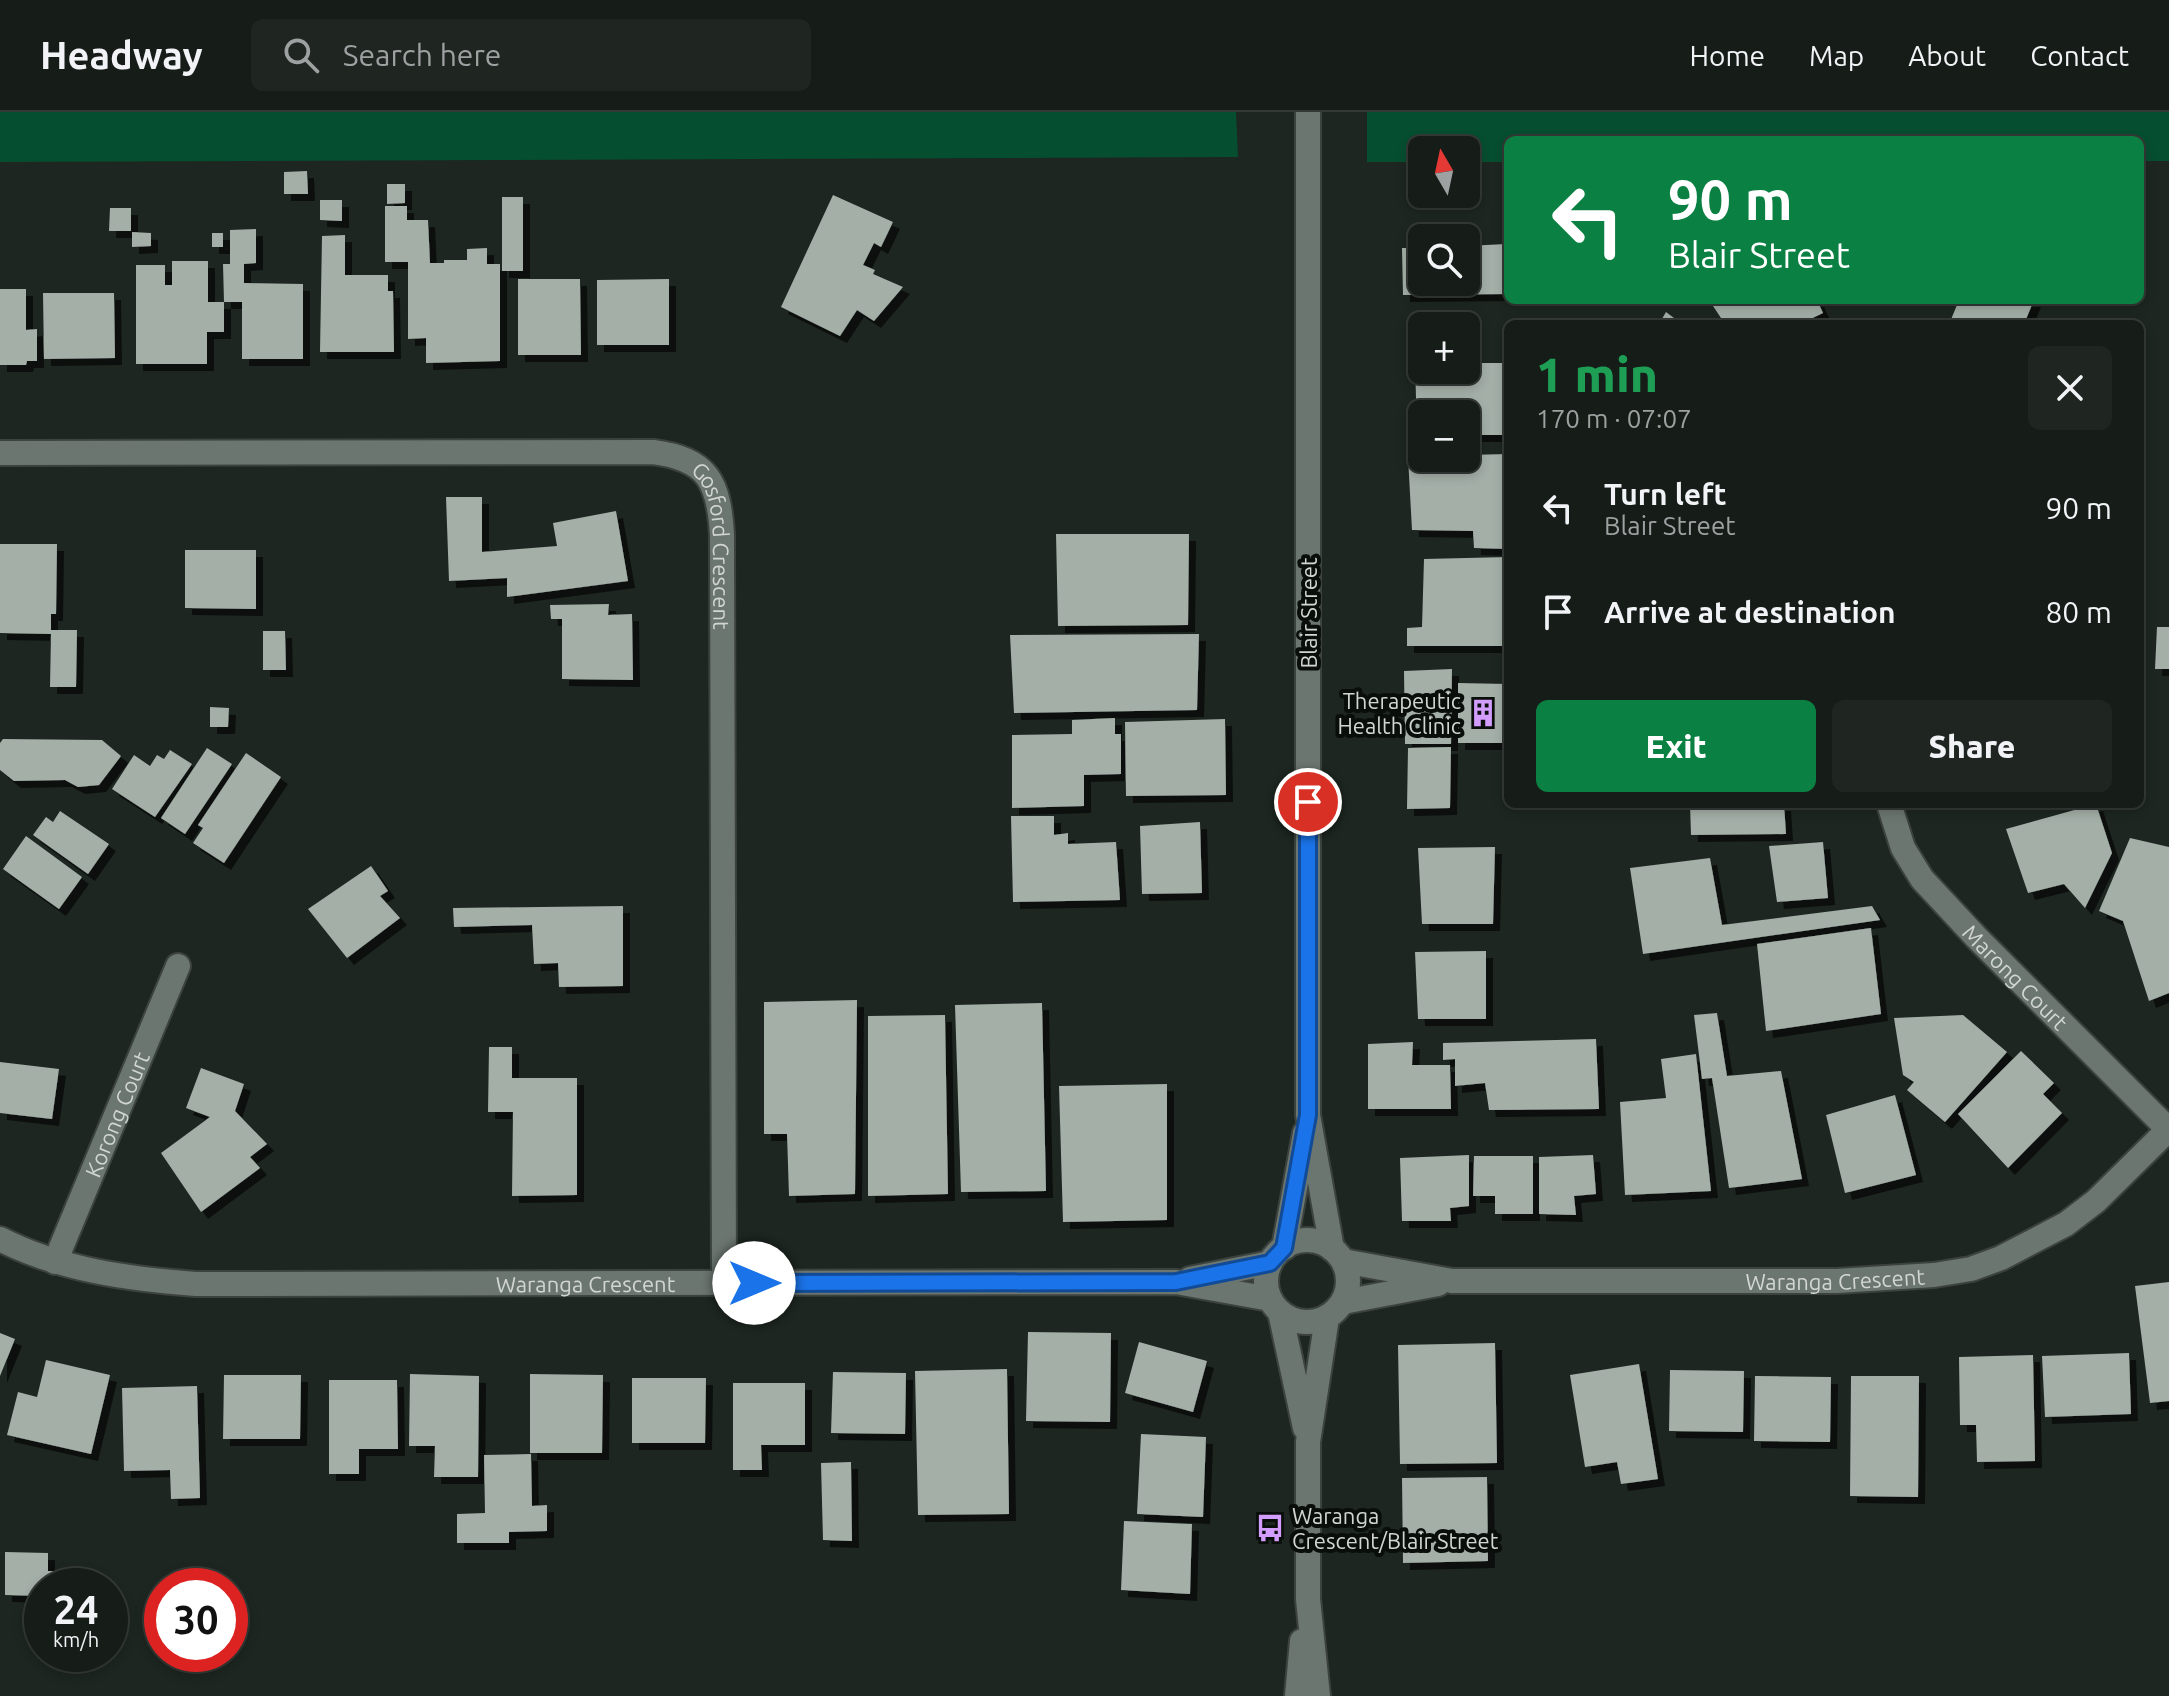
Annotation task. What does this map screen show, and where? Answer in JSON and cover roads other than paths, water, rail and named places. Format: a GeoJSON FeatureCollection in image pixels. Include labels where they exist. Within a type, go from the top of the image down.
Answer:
{"type":"FeatureCollection","features":[{"type":"Feature","properties":{"kind":"street","name":"Blair Street"},"geometry":{"type":"LineString","coordinates":[[1308,112],[1308,1115],[1337,1255]]}},
{"type":"Feature","properties":{"kind":"street","name":"Gosford Crescent"},"geometry":{"type":"LineString","coordinates":[[0,453],[653,452],[677,455],[709,476],[720,507],[722,535],[724,1283]]}},
{"type":"Feature","properties":{"kind":"street","name":"Marong Court"},"geometry":{"type":"LineString","coordinates":[[1890,808],[1903,848],[1922,879],[2169,1129]]}},
{"type":"Feature","properties":{"kind":"street","name":"Korong Court"},"geometry":{"type":"LineString","coordinates":[[55,1262],[178,966]]}},
{"type":"Feature","properties":{"kind":"street","name":"Blair Street"},"geometry":{"type":"LineString","coordinates":[[1277,1256],[1308,1115]]}},
{"type":"Feature","properties":{"kind":"street","name":"Waranga Crescent"},"geometry":{"type":"LineString","coordinates":[[1337,1255],[1452,1281],[1837,1281],[1934,1275],[1971,1269],[2033,1243],[2066,1224],[2096,1201],[2169,1129]]}},
{"type":"Feature","properties":{"kind":"street","name":"Waranga Crescent"},"geometry":{"type":"LineString","coordinates":[[0,1239],[55,1262],[109,1274],[196,1284],[1176,1282],[1275,1306]]}},
{"type":"Feature","properties":{"kind":"street"},"geometry":{"type":"LineString","coordinates":[[1308,1442],[1266,1275],[1277,1256],[1308,1240],[1321,1242],[1337,1255],[1348,1274],[1348,1289],[1335,1310],[1308,1442],[1308,1599],[1318,1696]]}},
{"type":"Feature","properties":{"kind":"street","name":"Waranga Crescent"},"geometry":{"type":"LineString","coordinates":[[1176,1282],[1277,1256]]}},
{"type":"Feature","properties":{"kind":"street","name":"Waranga Crescent"},"geometry":{"type":"LineString","coordinates":[[1335,1310],[1452,1281]]}},
{"type":"Feature","properties":{"kind":"street"},"geometry":{"type":"LineString","coordinates":[[1275,1306],[1302,1322],[1335,1310]]}},
{"type":"Feature","properties":{"kind":"street"},"geometry":{"type":"LineString","coordinates":[[1297,1696],[1308,1599]]}},
{"type":"Feature","properties":{"kind":"place","name":"Therapeutic Health Clinic"},"geometry":{"type":"Point","coordinates":[1483,713]}},
{"type":"Feature","properties":{"kind":"place","name":"Waranga Crescent/Blair Street"},"geometry":{"type":"Point","coordinates":[1270,1528]}}]}
